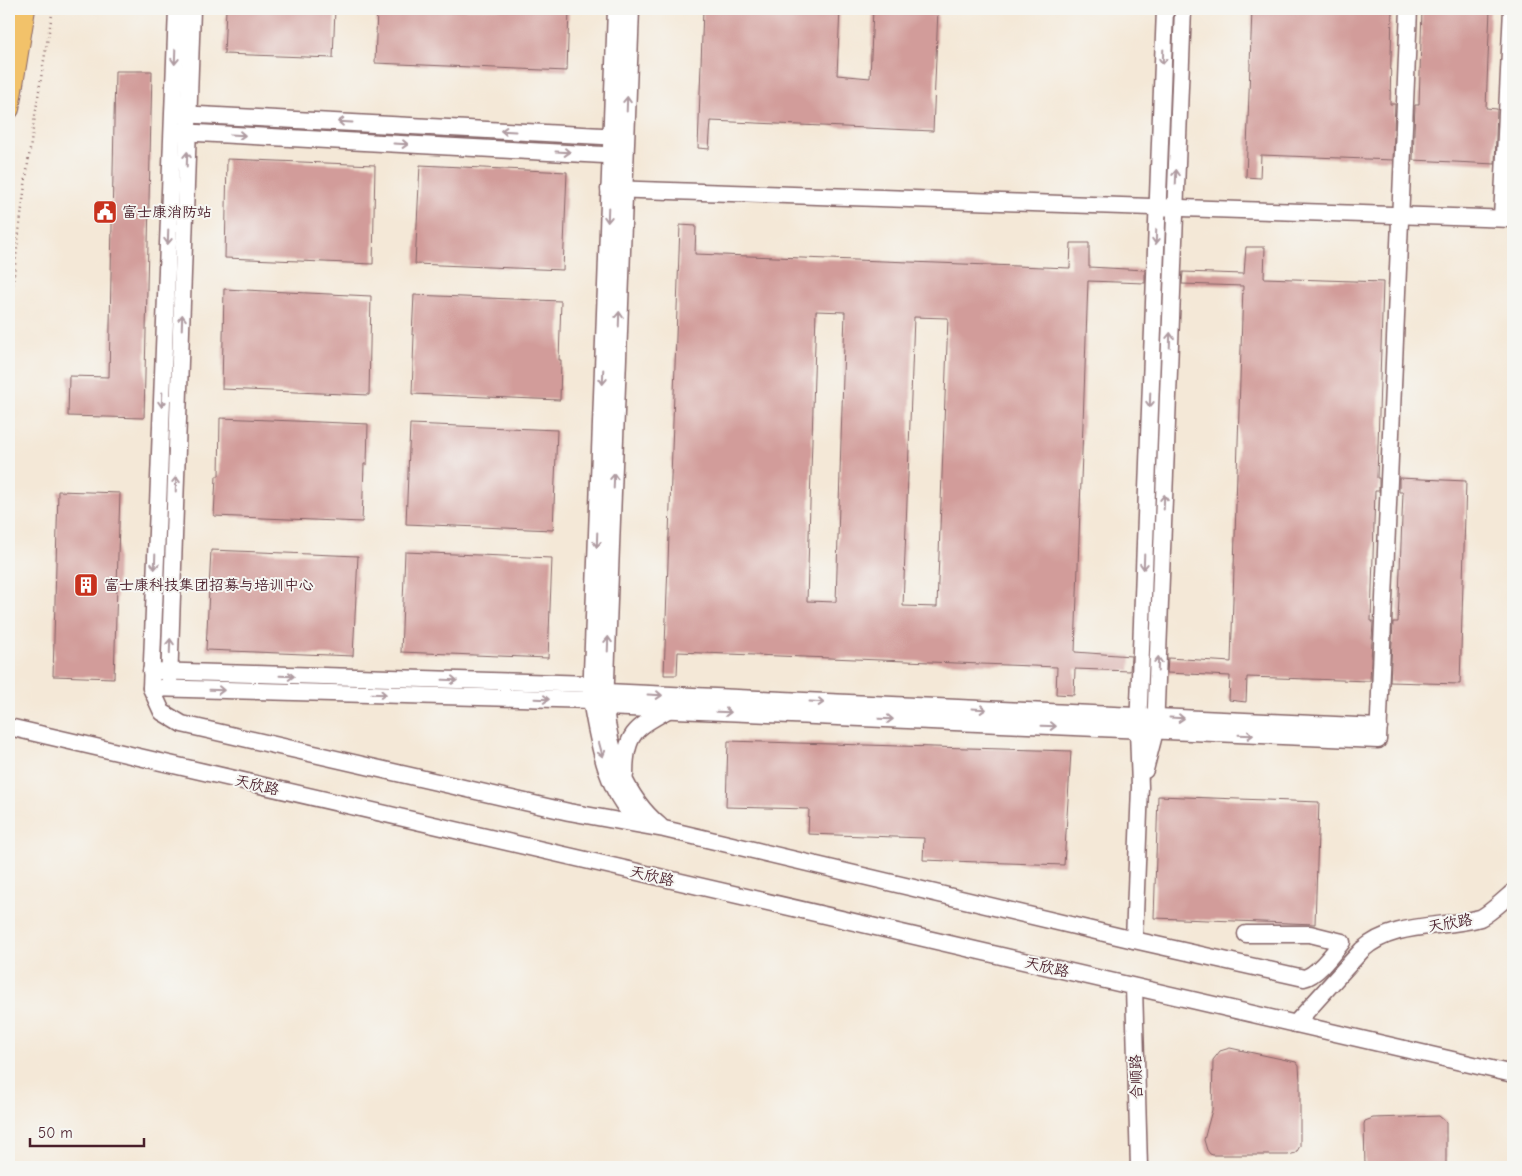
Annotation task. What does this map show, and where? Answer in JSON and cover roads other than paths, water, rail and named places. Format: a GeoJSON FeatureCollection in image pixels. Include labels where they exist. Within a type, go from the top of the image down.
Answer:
{"type":"FeatureCollection","features":[{"type":"Feature","properties":{"kind":"main road"},"geometry":{"type":"LineString","coordinates":[[9,109],[24,9]]}},
{"type":"Feature","properties":{"kind":"street"},"geometry":{"type":"LineString","coordinates":[[177,9],[181,114]]}},
{"type":"Feature","properties":{"kind":"street"},"geometry":{"type":"LineString","coordinates":[[192,9],[181,114],[150,688],[162,712],[182,724],[569,812],[664,829]]}},
{"type":"Feature","properties":{"kind":"street"},"geometry":{"type":"LineString","coordinates":[[616,9],[619,136]]}},
{"type":"Feature","properties":{"kind":"street"},"geometry":{"type":"LineString","coordinates":[[631,9],[618,155],[598,696],[600,751],[610,778],[622,802],[632,816],[643,824],[1134,940],[1304,978],[1310,977],[1321,967],[1342,942],[1310,934],[1246,934]]}},
{"type":"Feature","properties":{"kind":"street"},"geometry":{"type":"LineString","coordinates":[[1134,940],[1140,787],[1138,723],[1165,9]]}},
{"type":"Feature","properties":{"kind":"street"},"geometry":{"type":"LineString","coordinates":[[1140,787],[1156,724],[1183,9]]}},
{"type":"Feature","properties":{"kind":"street"},"geometry":{"type":"LineString","coordinates":[[151,671],[169,680],[598,696],[1379,734],[1409,9]]}},
{"type":"Feature","properties":{"kind":"street"},"geometry":{"type":"LineString","coordinates":[[617,189],[1508,218],[1512,9]]}},
{"type":"Feature","properties":{"kind":"street"},"geometry":{"type":"LineString","coordinates":[[181,114],[619,136]]}},
{"type":"Feature","properties":{"kind":"street"},"geometry":{"type":"LineString","coordinates":[[180,132],[618,155]]}},
{"type":"Feature","properties":{"kind":"street"},"geometry":{"type":"LineString","coordinates":[[162,712],[169,680],[180,132]]}},
{"type":"Feature","properties":{"kind":"street"},"geometry":{"type":"LineString","coordinates":[[150,688],[169,680]]}},
{"type":"Feature","properties":{"kind":"street"},"geometry":{"type":"LineString","coordinates":[[598,696],[669,710],[1138,723]]}},
{"type":"Feature","properties":{"kind":"street"},"geometry":{"type":"LineString","coordinates":[[598,696],[624,780],[647,815],[664,829]]}},
{"type":"Feature","properties":{"kind":"street"},"geometry":{"type":"LineString","coordinates":[[624,780],[628,743],[637,730],[669,710]]}},
{"type":"Feature","properties":{"kind":"street","name":"天欣路"},"geometry":{"type":"LineString","coordinates":[[9,727],[1513,1074]]}},
{"type":"Feature","properties":{"kind":"street","name":"天欣路"},"geometry":{"type":"LineString","coordinates":[[1295,1024],[1362,950],[1372,942],[1393,932],[1482,917],[1513,892]]}},
{"type":"Feature","properties":{"kind":"street","name":"合顺路"},"geometry":{"type":"LineString","coordinates":[[1134,987],[1139,1167]]}},
{"type":"Feature","properties":{"kind":"place","name":"富士康消防站"},"geometry":{"type":"Point","coordinates":[105,212]}},
{"type":"Feature","properties":{"kind":"place","name":"富士康科技集团招募与培训中心"},"geometry":{"type":"Point","coordinates":[86,585]}}]}
